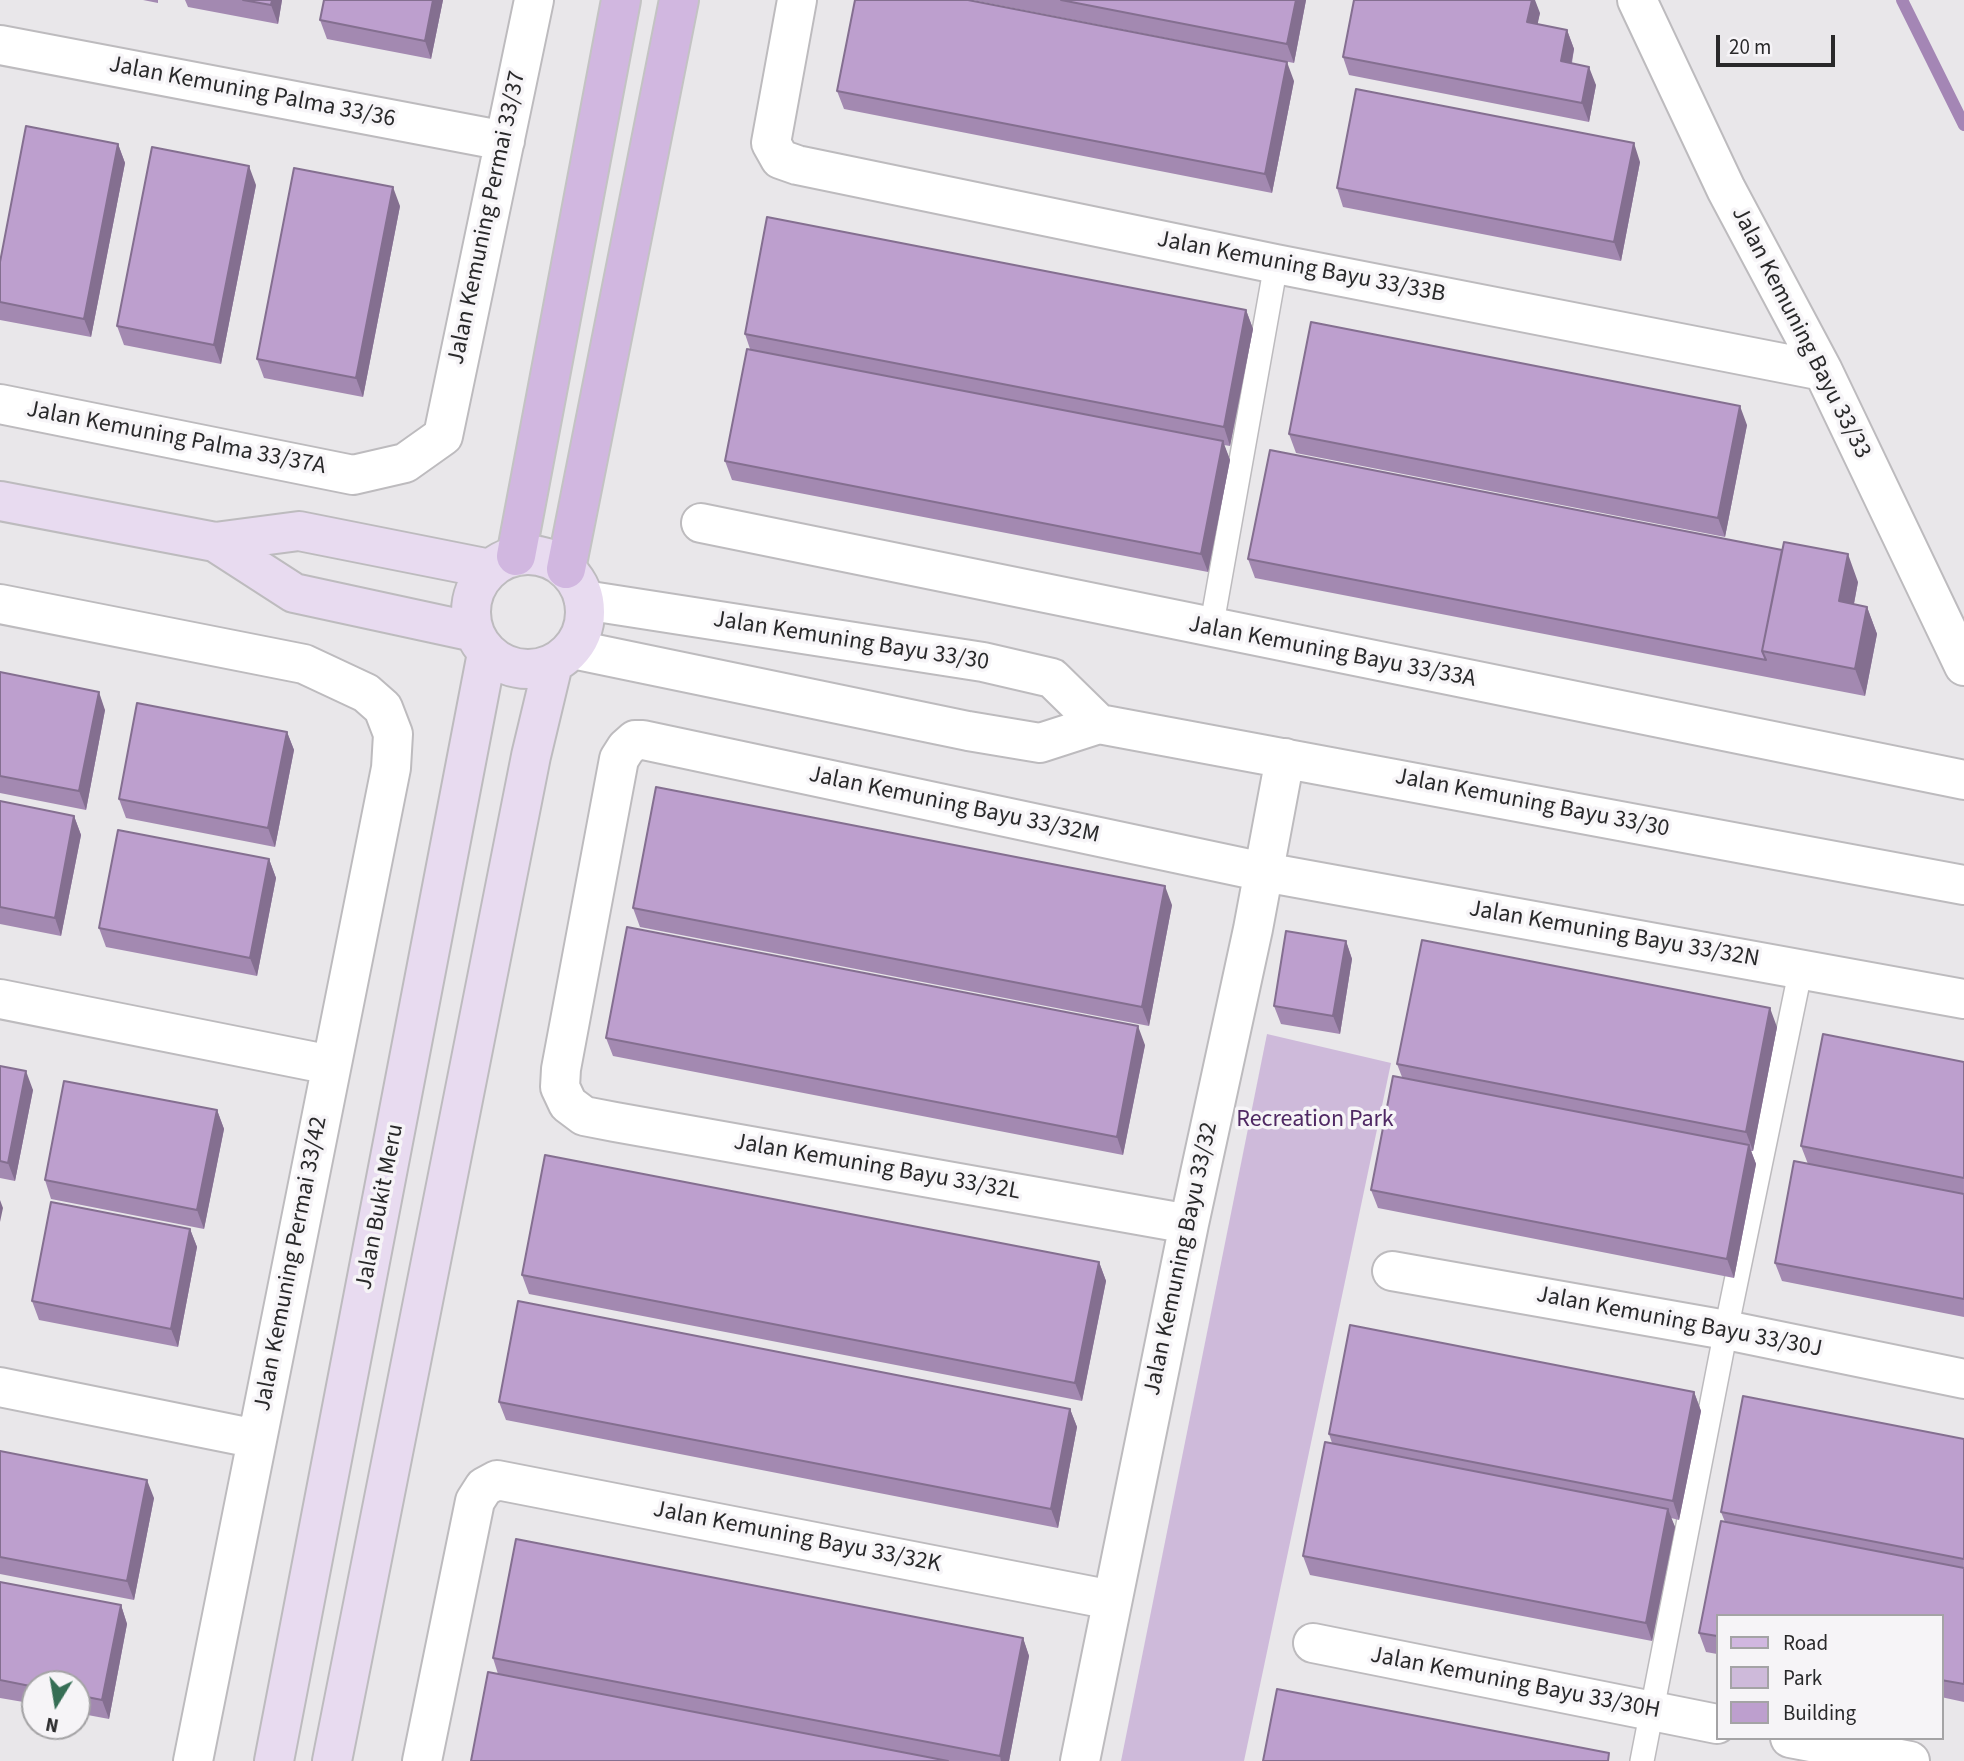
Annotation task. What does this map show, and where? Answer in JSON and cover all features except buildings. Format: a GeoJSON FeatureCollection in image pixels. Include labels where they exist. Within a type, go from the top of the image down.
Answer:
{"type":"FeatureCollection","features":[{"type":"Feature","properties":{"kind":"main road"},"geometry":{"type":"LineString","coordinates":[[621,0],[503,563],[480,579],[474,592],[471,619],[481,643],[499,662],[526,670],[540,668],[562,656],[581,634],[585,617],[575,585],[679,0]]}},
{"type":"Feature","properties":{"kind":"main road"},"geometry":{"type":"LineString","coordinates":[[0,501],[215,542],[299,531],[503,563],[542,557],[575,585]]}},
{"type":"Feature","properties":{"kind":"main road"},"geometry":{"type":"LineString","coordinates":[[215,542],[294,593],[481,643]]}},
{"type":"Feature","properties":{"kind":"main road","name":"Jalan Bukit Meru"},"geometry":{"type":"LineString","coordinates":[[274,1761],[481,643]]}},
{"type":"Feature","properties":{"kind":"main road"},"geometry":{"type":"LineString","coordinates":[[332,1761],[528,770],[562,656]]}},
{"type":"Feature","properties":{"kind":"street","name":"Jalan Kemuning Permai 33/37"},"geometry":{"type":"LineString","coordinates":[[353,475],[405,463],[443,436],[534,0]]}},
{"type":"Feature","properties":{"kind":"street","name":"Jalan Kemuning Bayu 33/33B"},"geometry":{"type":"LineString","coordinates":[[797,0],[771,144],[780,159],[797,165],[1276,264],[1824,371]]}},
{"type":"Feature","properties":{"kind":"street","name":"Jalan Kemuning Bayu 33/33"},"geometry":{"type":"LineString","coordinates":[[1637,0],[1726,189],[1824,371],[1964,666]]}},
{"type":"Feature","properties":{"kind":"street","name":"Jalan Kemuning Palma 33/36"},"geometry":{"type":"LineString","coordinates":[[0,45],[505,141]]}},
{"type":"Feature","properties":{"kind":"street","name":"Jalan Kemuning Palma 33/37A"},"geometry":{"type":"LineString","coordinates":[[0,404],[353,475]]}},
{"type":"Feature","properties":{"kind":"street","name":"Jalan Kemuning Bayu 33/33A"},"geometry":{"type":"LineString","coordinates":[[701,523],[1211,629],[1964,780]]}},
{"type":"Feature","properties":{"kind":"street","name":"Jalan Kemuning Bayu 33/30"},"geometry":{"type":"LineString","coordinates":[[575,585],[983,662],[1052,678],[1099,724]]}},
{"type":"Feature","properties":{"kind":"street","name":"Jalan Kemuning Permai 33/42"},"geometry":{"type":"LineString","coordinates":[[0,604],[304,664],[366,693],[383,708],[393,734],[391,768],[193,1761]]}},
{"type":"Feature","properties":{"kind":"street","name":"Jalan Kemuning Bayu 33/30"},"geometry":{"type":"LineString","coordinates":[[562,656],[1040,743],[1099,724],[1964,885]]}},
{"type":"Feature","properties":{"kind":"street","name":"Jalan Kemuning Bayu 33/32M"},"geometry":{"type":"LineString","coordinates":[[568,1104],[560,1087],[561,1069],[619,760],[625,748],[635,740],[1264,872]]}},
{"type":"Feature","properties":{"kind":"street","name":"Jalan Kemuning Bayu 33/32"},"geometry":{"type":"LineString","coordinates":[[1080,1761],[1189,1224],[1264,872],[1285,758]]}},
{"type":"Feature","properties":{"kind":"street","name":"Jalan Kemuning Bayu 33/32N"},"geometry":{"type":"LineString","coordinates":[[1264,872],[1964,999]]}},
{"type":"Feature","properties":{"kind":"street"},"geometry":{"type":"LineString","coordinates":[[0,999],[331,1065]]}},
{"type":"Feature","properties":{"kind":"street","name":"Jalan Kemuning Bayu 33/32L"},"geometry":{"type":"LineString","coordinates":[[568,1104],[584,1115],[615,1122],[1189,1224]]}},
{"type":"Feature","properties":{"kind":"street","name":"Jalan Kemuning Bayu 33/30J"},"geometry":{"type":"LineString","coordinates":[[1392,1271],[1727,1329],[1964,1379]]}},
{"type":"Feature","properties":{"kind":"street"},"geometry":{"type":"LineString","coordinates":[[0,1387],[257,1439]]}},
{"type":"Feature","properties":{"kind":"street","name":"Jalan Kemuning Bayu 33/32K"},"geometry":{"type":"LineString","coordinates":[[422,1761],[475,1501],[484,1487],[497,1480],[1112,1600]]}},
{"type":"Feature","properties":{"kind":"street","name":"Jalan Kemuning Bayu 33/30H"},"geometry":{"type":"LineString","coordinates":[[1313,1643],[1716,1724]]}},
{"type":"Feature","properties":{"kind":"street"},"geometry":{"type":"LineString","coordinates":[[1800,1740],[1910,1761]]}},
{"type":"Feature","properties":{"kind":"lane"},"geometry":{"type":"LineString","coordinates":[[1211,629],[1276,264]]}},
{"type":"Feature","properties":{"kind":"lane"},"geometry":{"type":"LineString","coordinates":[[1642,1761],[1801,968]]}},
{"type":"Feature","properties":{"kind":"green space","name":"Recreation Park"},"geometry":{"type":"Polygon","coordinates":[[[1267,1034],[1391,1063],[1244,1761],[1121,1761],[1267,1034]]]}},
{"type":"Feature","properties":{"kind":"waterway"},"geometry":{"type":"LineString","coordinates":[[1902,0],[1964,125]]}}]}
